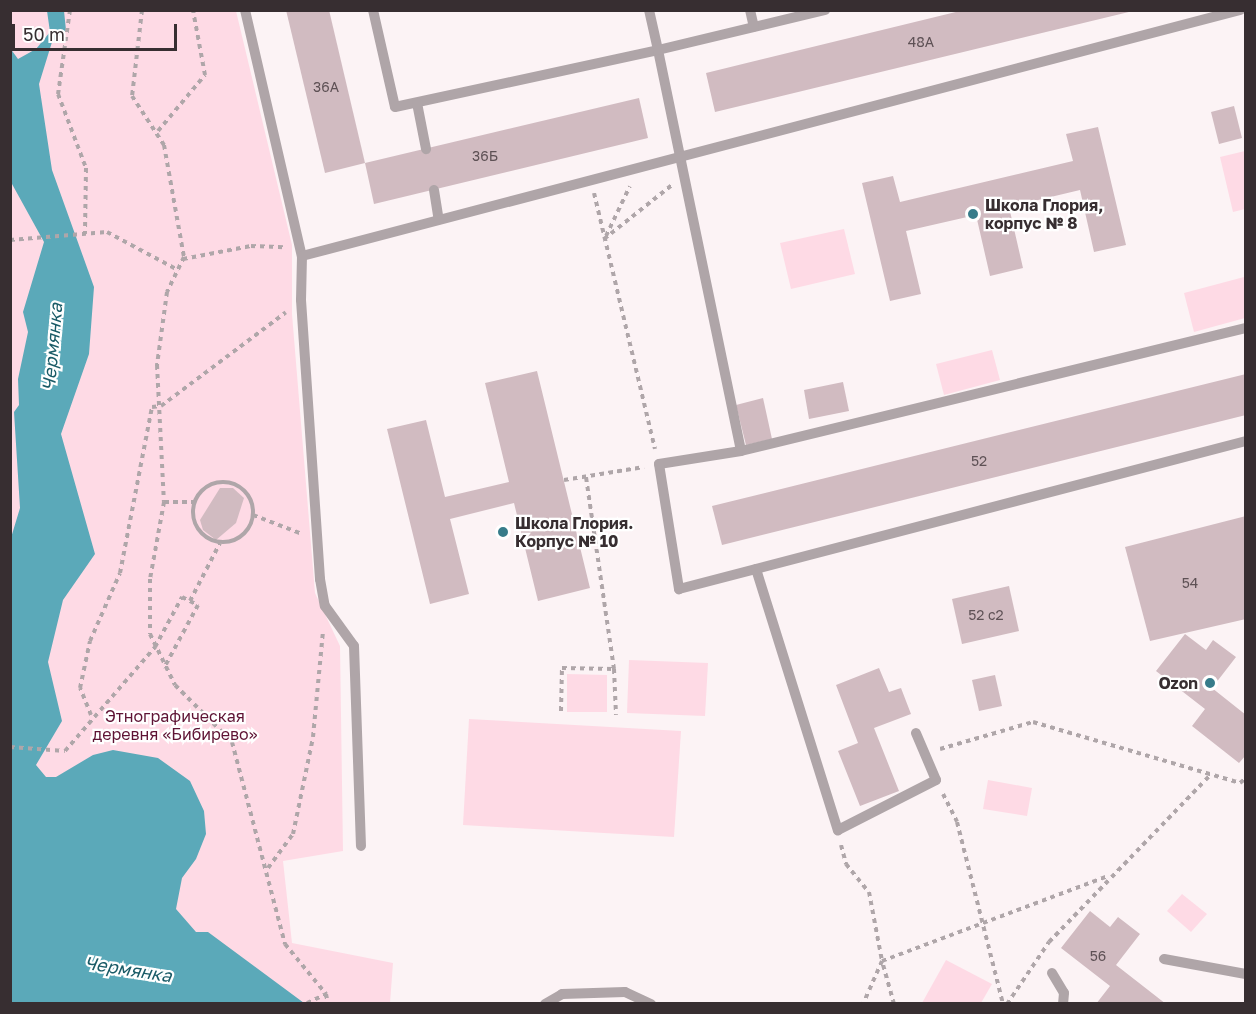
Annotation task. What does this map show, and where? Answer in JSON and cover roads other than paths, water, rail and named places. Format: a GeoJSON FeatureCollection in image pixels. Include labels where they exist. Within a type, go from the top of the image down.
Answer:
{"type":"FeatureCollection","features":[{"type":"Feature","properties":{"kind":"lane"},"geometry":{"type":"LineString","coordinates":[[245,10],[301,251],[301,300],[325,606],[354,646],[361,846]]}},
{"type":"Feature","properties":{"kind":"lane"},"geometry":{"type":"LineString","coordinates":[[373,10],[395,107],[658,50],[825,10]]}},
{"type":"Feature","properties":{"kind":"lane"},"geometry":{"type":"LineString","coordinates":[[650,10],[741,451]]}},
{"type":"Feature","properties":{"kind":"lane"},"geometry":{"type":"LineString","coordinates":[[750,10],[754,27]]}},
{"type":"Feature","properties":{"kind":"lane"},"geometry":{"type":"LineString","coordinates":[[301,251],[439,220],[680,154],[1240,10]]}},
{"type":"Feature","properties":{"kind":"lane"},"geometry":{"type":"LineString","coordinates":[[417,103],[426,148]]}},
{"type":"Feature","properties":{"kind":"lane"},"geometry":{"type":"LineString","coordinates":[[434,190],[439,220]]}},
{"type":"Feature","properties":{"kind":"lane"},"geometry":{"type":"LineString","coordinates":[[1245,328],[741,451],[659,464],[679,589],[1245,441]]}},
{"type":"Feature","properties":{"kind":"lane"},"geometry":{"type":"LineString","coordinates":[[756,569],[838,830],[936,780],[916,733]]}},
{"type":"Feature","properties":{"kind":"lane"},"geometry":{"type":"LineString","coordinates":[[1164,959],[1245,974]]}},
{"type":"Feature","properties":{"kind":"lane"},"geometry":{"type":"LineString","coordinates":[[1052,973],[1064,993],[1063,1004]]}},
{"type":"Feature","properties":{"kind":"lane"},"geometry":{"type":"LineString","coordinates":[[545,1004],[562,994],[625,992],[651,1004]]}},
{"type":"Feature","properties":{"kind":"water","name":"Чермянка"},"geometry":{"type":"Polygon","coordinates":[[[47,11],[64,11],[66,30],[52,42],[39,84],[52,170],[94,287],[89,354],[61,434],[95,554],[63,600],[48,662],[62,721],[36,765],[46,777],[56,777],[93,755],[113,750],[158,758],[190,781],[204,811],[206,834],[196,859],[182,878],[176,909],[196,932],[208,932],[304,1003],[11,1003],[10,541],[20,508],[14,412],[19,405],[18,379],[28,332],[23,312],[44,242],[12,184],[10,48],[18,59],[36,49],[50,32],[47,11]]]}},
{"type":"Feature","properties":{"kind":"place","name":"Школа Глория, корпус № 8"},"geometry":{"type":"Point","coordinates":[973,214]}},
{"type":"Feature","properties":{"kind":"place","name":"Школа Глория. Корпус № 10"},"geometry":{"type":"Point","coordinates":[503,532]}},
{"type":"Feature","properties":{"kind":"place","name":"Ozon"},"geometry":{"type":"Point","coordinates":[1210,683]}},
{"type":"Feature","properties":{"kind":"park label","name":"Этнографическая деревня «Бибирево»"},"geometry":{"type":"Point","coordinates":[175,725]}}]}
